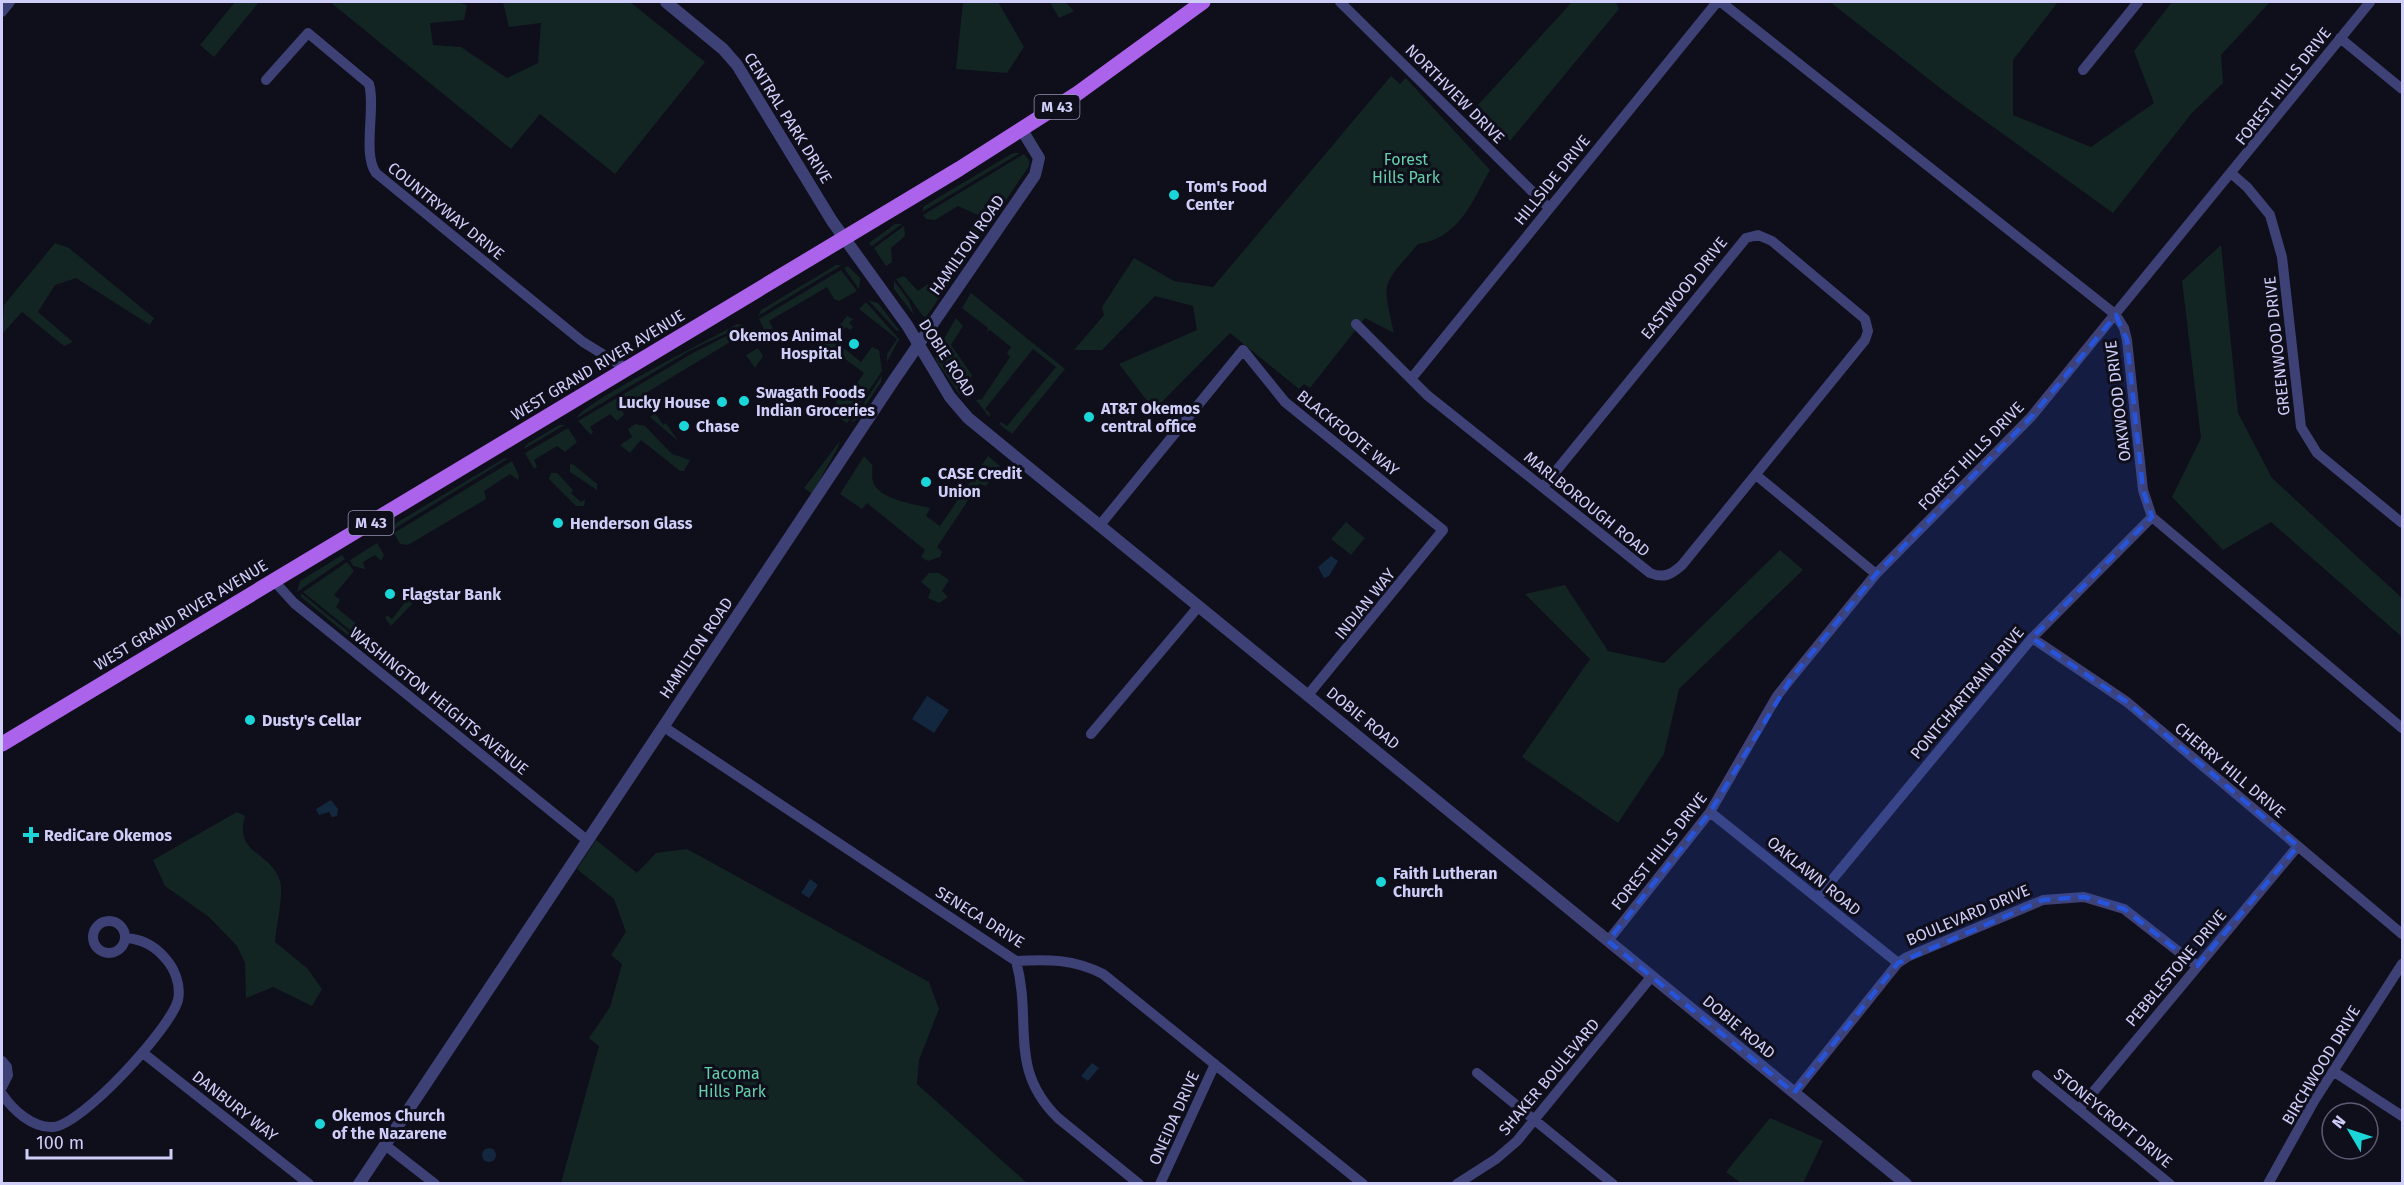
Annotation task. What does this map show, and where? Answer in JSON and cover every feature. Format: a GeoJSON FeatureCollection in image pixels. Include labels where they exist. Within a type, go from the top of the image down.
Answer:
{"type":"FeatureCollection","features":[{"type":"Feature","properties":{"kind":"main road","name":"WEST GRAND RIVER AVENUE"},"geometry":{"type":"LineString","coordinates":[[2,744],[1022,130],[1078,93],[1203,2]]}},
{"type":"Feature","properties":{"kind":"street"},"geometry":{"type":"LineString","coordinates":[[2,12],[10,2]]}},
{"type":"Feature","properties":{"kind":"street","name":"CENTRAL PARK DRIVE"},"geometry":{"type":"LineString","coordinates":[[666,2],[723,49],[737,64],[844,238]]}},
{"type":"Feature","properties":{"kind":"street","name":"NORTHVIEW DRIVE"},"geometry":{"type":"LineString","coordinates":[[1340,2],[1548,208]]}},
{"type":"Feature","properties":{"kind":"street","name":"HILLSIDE DRIVE"},"geometry":{"type":"LineString","coordinates":[[1410,379],[1719,2]]}},
{"type":"Feature","properties":{"kind":"street","name":"OAKWOOD DRIVE"},"geometry":{"type":"LineString","coordinates":[[1719,2],[2116,315],[2124,328],[2127,340],[2143,490],[2152,517]]}},
{"type":"Feature","properties":{"kind":"street"},"geometry":{"type":"LineString","coordinates":[[2082,70],[2138,2]]}},
{"type":"Feature","properties":{"kind":"street","name":"FOREST HILLS DRIVE"},"geometry":{"type":"LineString","coordinates":[[1608,941],[1710,812],[1777,696],[1876,574],[2031,417],[2232,174],[2370,2]]}},
{"type":"Feature","properties":{"kind":"street","name":"COUNTRYWAY DRIVE"},"geometry":{"type":"LineString","coordinates":[[266,80],[308,33],[369,84],[372,100],[371,161],[376,173],[583,342],[627,369]]}},
{"type":"Feature","properties":{"kind":"street"},"geometry":{"type":"LineString","coordinates":[[2340,38],[2403,89]]}},
{"type":"Feature","properties":{"kind":"street","name":"HAMILTON ROAD"},"geometry":{"type":"LineString","coordinates":[[359,1184],[918,345],[1037,172],[1039,158],[1022,130]]}},
{"type":"Feature","properties":{"kind":"street","name":"GREENWOOD DRIVE"},"geometry":{"type":"LineString","coordinates":[[2232,174],[2247,187],[2270,214],[2282,257],[2301,427],[2317,453],[2403,523]]}},
{"type":"Feature","properties":{"kind":"street","name":"EASTWOOD DRIVE"},"geometry":{"type":"LineString","coordinates":[[1543,487],[1733,251],[1746,238],[1758,236],[1772,241],[1857,310],[1865,319],[1868,331],[1865,340],[1756,475]]}},
{"type":"Feature","properties":{"kind":"street","name":"DOBIE ROAD"},"geometry":{"type":"LineString","coordinates":[[844,238],[907,325],[950,397],[968,418],[1906,1184]]}},
{"type":"Feature","properties":{"kind":"street","name":"MARLBOROUGH ROAD"},"geometry":{"type":"LineString","coordinates":[[1356,324],[1410,379],[1650,573],[1659,576],[1673,573],[1682,565],[1756,475]]}},
{"type":"Feature","properties":{"kind":"street","name":"BLACKFOOTE WAY"},"geometry":{"type":"LineString","coordinates":[[1100,525],[1243,350],[1285,402],[1443,530]]}},
{"type":"Feature","properties":{"kind":"street"},"geometry":{"type":"LineString","coordinates":[[1756,475],[1876,574]]}},
{"type":"Feature","properties":{"kind":"street"},"geometry":{"type":"LineString","coordinates":[[2152,517],[2403,728]]}},
{"type":"Feature","properties":{"kind":"street","name":"PONTCHARTRAIN DRIVE"},"geometry":{"type":"LineString","coordinates":[[1817,898],[2032,638],[2152,517]]}},
{"type":"Feature","properties":{"kind":"street","name":"INDIAN WAY"},"geometry":{"type":"LineString","coordinates":[[1308,695],[1443,530]]}},
{"type":"Feature","properties":{"kind":"street","name":"WASHINGTON HEIGHTS AVENUE"},"geometry":{"type":"LineString","coordinates":[[274,580],[294,603],[588,841]]}},
{"type":"Feature","properties":{"kind":"street"},"geometry":{"type":"LineString","coordinates":[[1091,734],[1199,606]]}},
{"type":"Feature","properties":{"kind":"street","name":"CHERRY HILL DRIVE"},"geometry":{"type":"LineString","coordinates":[[2032,638],[2127,702],[2403,934]]}},
{"type":"Feature","properties":{"kind":"street","name":"SENECA DRIVE"},"geometry":{"type":"LineString","coordinates":[[664,727],[1016,961],[1062,960],[1093,969],[1112,980],[1363,1184]]}},
{"type":"Feature","properties":{"kind":"street","name":"OAKLAWN ROAD"},"geometry":{"type":"LineString","coordinates":[[1710,812],[1898,963]]}},
{"type":"Feature","properties":{"kind":"street","name":"PEBBLESTONE DRIVE"},"geometry":{"type":"LineString","coordinates":[[2079,1109],[2298,846]]}},
{"type":"Feature","properties":{"kind":"street","name":"BOULEVARD DRIVE"},"geometry":{"type":"LineString","coordinates":[[1794,1093],[1898,963],[1915,953],[2043,900],[2084,897],[2124,909],[2197,966]]}},
{"type":"Feature","properties":{"kind":"street"},"geometry":{"type":"LineString","coordinates":[[2,1094],[17,1111],[33,1122],[48,1127],[63,1125],[80,1114],[143,1053],[178,1001],[178,988],[172,968],[159,951],[146,942],[126,938]]}},
{"type":"Feature","properties":{"kind":"street"},"geometry":{"type":"LineString","coordinates":[[1016,961],[1023,994],[1023,1052],[1032,1084],[1046,1107],[1139,1184]]}},
{"type":"Feature","properties":{"kind":"street","name":"BIRCHWOOD DRIVE"},"geometry":{"type":"LineString","coordinates":[[2268,1184],[2333,1071],[2403,964]]}},
{"type":"Feature","properties":{"kind":"street","name":"SHAKER BOULEVARD"},"geometry":{"type":"LineString","coordinates":[[1457,1184],[1496,1160],[1535,1120],[1652,976]]}},
{"type":"Feature","properties":{"kind":"street","name":"DANBURY WAY"},"geometry":{"type":"LineString","coordinates":[[143,1053],[309,1184]]}},
{"type":"Feature","properties":{"kind":"street"},"geometry":{"type":"LineString","coordinates":[[2,1061],[7,1067],[8,1076],[2,1087]]}},
{"type":"Feature","properties":{"kind":"street","name":"ONEIDA DRIVE"},"geometry":{"type":"LineString","coordinates":[[1160,1184],[1215,1064]]}},
{"type":"Feature","properties":{"kind":"street"},"geometry":{"type":"LineString","coordinates":[[2333,1071],[2403,1116]]}},
{"type":"Feature","properties":{"kind":"street"},"geometry":{"type":"LineString","coordinates":[[1477,1073],[1613,1184]]}},
{"type":"Feature","properties":{"kind":"street","name":"STONEYCROFT DRIVE"},"geometry":{"type":"LineString","coordinates":[[2037,1075],[2170,1184]]}},
{"type":"Feature","properties":{"kind":"street"},"geometry":{"type":"LineString","coordinates":[[385,1145],[435,1184]]}},
{"type":"Feature","properties":{"kind":"highlighted area"},"geometry":{"type":"Polygon","coordinates":[[[2116,315],[2127,340],[2143,490],[2152,517],[2032,638],[2127,702],[2298,846],[2197,966],[2124,909],[2084,897],[2043,900],[1898,963],[1794,1093],[1608,941],[1710,812],[1792,677],[1876,574],[2031,417],[2116,315]]]}},
{"type":"Feature","properties":{"kind":"green space"},"geometry":{"type":"Polygon","coordinates":[[[235,2],[259,2],[214,57],[200,45],[235,2]]]}},
{"type":"Feature","properties":{"kind":"green space"},"geometry":{"type":"Polygon","coordinates":[[[330,2],[457,2],[467,5],[464,20],[430,23],[433,45],[461,47],[507,78],[538,63],[541,23],[509,27],[503,2],[630,2],[705,62],[615,174],[540,114],[511,149],[330,2]]]}},
{"type":"Feature","properties":{"kind":"green space"},"geometry":{"type":"Polygon","coordinates":[[[963,2],[998,2],[1024,47],[1007,73],[956,69],[963,2]]]}},
{"type":"Feature","properties":{"kind":"green space"},"geometry":{"type":"Polygon","coordinates":[[[1050,2],[1065,2],[1074,11],[1059,18],[1050,2]]]}},
{"type":"Feature","properties":{"kind":"green space"},"geometry":{"type":"Polygon","coordinates":[[[1572,2],[1616,2],[1619,9],[1510,141],[1478,105],[1572,2]]]}},
{"type":"Feature","properties":{"kind":"green space"},"geometry":{"type":"Polygon","coordinates":[[[1830,2],[2058,2],[2013,60],[2013,115],[2091,147],[2154,103],[2134,51],[2172,2],[2270,2],[2221,55],[2223,83],[2192,113],[2113,213],[1953,98],[1830,2]]]}},
{"type":"Feature","properties":{"kind":"green space","name":"Forest Hills Park"},"geometry":{"type":"Polygon","coordinates":[[[1391,76],[1400,84],[1406,78],[1490,170],[1463,217],[1444,234],[1418,244],[1392,276],[1388,284],[1387,302],[1394,333],[1365,318],[1310,388],[1304,384],[1299,389],[1230,333],[1154,410],[1119,364],[1197,330],[1193,306],[1155,296],[1102,350],[1074,350],[1104,315],[1102,307],[1134,258],[1174,281],[1213,287],[1391,76]]]}},
{"type":"Feature","properties":{"kind":"green space"},"geometry":{"type":"Polygon","coordinates":[[[1013,153],[1020,153],[922,212],[924,206],[1013,153]]]}},
{"type":"Feature","properties":{"kind":"green space"},"geometry":{"type":"Polygon","coordinates":[[[1024,154],[1029,160],[1029,166],[994,218],[987,219],[958,206],[935,220],[926,219],[923,215],[1024,154]]]}},
{"type":"Feature","properties":{"kind":"green space"},"geometry":{"type":"Polygon","coordinates":[[[895,224],[902,224],[872,246],[869,243],[895,224]]]}},
{"type":"Feature","properties":{"kind":"green space"},"geometry":{"type":"Polygon","coordinates":[[[904,226],[905,236],[891,248],[892,262],[886,266],[874,248],[904,226]]]}},
{"type":"Feature","properties":{"kind":"green space"},"geometry":{"type":"Polygon","coordinates":[[[972,227],[979,232],[979,239],[926,317],[923,316],[896,279],[904,276],[918,291],[928,284],[931,289],[939,284],[936,279],[955,267],[953,263],[973,232],[967,230],[972,227]]]}},
{"type":"Feature","properties":{"kind":"green space"},"geometry":{"type":"Polygon","coordinates":[[[55,243],[69,248],[154,318],[150,325],[76,278],[55,285],[38,312],[73,342],[64,346],[22,312],[2,334],[4,305],[55,243]]]}},
{"type":"Feature","properties":{"kind":"green space"},"geometry":{"type":"Polygon","coordinates":[[[2221,245],[2238,413],[2272,478],[2402,598],[2402,637],[2271,522],[2223,550],[2172,497],[2201,438],[2182,281],[2221,245]]]}},
{"type":"Feature","properties":{"kind":"green space"},"geometry":{"type":"Polygon","coordinates":[[[836,265],[842,265],[758,316],[761,310],[836,265]]]}},
{"type":"Feature","properties":{"kind":"green space"},"geometry":{"type":"Polygon","coordinates":[[[848,266],[860,278],[859,289],[844,268],[848,266]]]}},
{"type":"Feature","properties":{"kind":"green space"},"geometry":{"type":"Polygon","coordinates":[[[841,270],[857,291],[839,301],[834,299],[827,287],[769,321],[773,329],[764,329],[759,319],[841,270]]]}},
{"type":"Feature","properties":{"kind":"green space"},"geometry":{"type":"Polygon","coordinates":[[[894,281],[909,301],[914,315],[894,289],[894,281]]]}},
{"type":"Feature","properties":{"kind":"green space"},"geometry":{"type":"Polygon","coordinates":[[[971,293],[1065,369],[1012,434],[999,424],[1001,422],[1007,426],[1056,367],[1033,349],[985,409],[990,413],[989,417],[976,400],[982,399],[1010,357],[1007,353],[1011,347],[990,330],[987,332],[988,328],[962,308],[971,293]]]}},
{"type":"Feature","properties":{"kind":"green space"},"geometry":{"type":"Polygon","coordinates":[[[868,300],[878,303],[899,330],[897,331],[868,300]]]}},
{"type":"Feature","properties":{"kind":"green space"},"geometry":{"type":"Polygon","coordinates":[[[866,302],[899,339],[887,362],[887,354],[897,339],[859,309],[866,302]]]}},
{"type":"Feature","properties":{"kind":"green space"},"geometry":{"type":"Polygon","coordinates":[[[847,316],[853,319],[849,323],[853,327],[850,330],[846,327],[835,341],[861,362],[872,347],[879,350],[882,371],[847,423],[838,417],[836,399],[841,392],[849,395],[864,373],[825,344],[847,316]]]}},
{"type":"Feature","properties":{"kind":"green space"},"geometry":{"type":"Polygon","coordinates":[[[956,318],[963,326],[951,345],[972,375],[966,391],[947,364],[939,347],[956,318]]]}},
{"type":"Feature","properties":{"kind":"green space"},"geometry":{"type":"Polygon","coordinates":[[[737,324],[744,325],[691,350],[577,418],[584,410],[624,385],[737,324]]]}},
{"type":"Feature","properties":{"kind":"green space"},"geometry":{"type":"Polygon","coordinates":[[[746,326],[751,338],[745,333],[621,408],[624,415],[617,421],[610,414],[590,427],[593,432],[591,435],[578,421],[693,353],[746,326]]]}},
{"type":"Feature","properties":{"kind":"green space"},"geometry":{"type":"Polygon","coordinates":[[[758,348],[763,356],[755,368],[746,355],[758,348]]]}},
{"type":"Feature","properties":{"kind":"green space"},"geometry":{"type":"Polygon","coordinates":[[[939,354],[965,393],[963,395],[959,394],[935,358],[939,354]]]}},
{"type":"Feature","properties":{"kind":"green space"},"geometry":{"type":"Polygon","coordinates":[[[882,375],[881,382],[856,420],[851,423],[882,375]]]}},
{"type":"Feature","properties":{"kind":"green space"},"geometry":{"type":"Polygon","coordinates":[[[655,413],[663,425],[666,423],[678,441],[650,417],[655,413]]]}},
{"type":"Feature","properties":{"kind":"green space"},"geometry":{"type":"Polygon","coordinates":[[[635,424],[645,426],[672,454],[690,460],[684,471],[680,471],[641,440],[630,453],[620,445],[632,437],[628,429],[635,424]]]}},
{"type":"Feature","properties":{"kind":"green space"},"geometry":{"type":"Polygon","coordinates":[[[559,425],[565,425],[524,449],[527,444],[559,425]]]}},
{"type":"Feature","properties":{"kind":"green space"},"geometry":{"type":"Polygon","coordinates":[[[568,428],[577,442],[565,452],[557,446],[534,460],[537,467],[534,469],[525,453],[568,428]]]}},
{"type":"Feature","properties":{"kind":"green space"},"geometry":{"type":"Polygon","coordinates":[[[840,441],[838,447],[812,494],[804,488],[840,441]]]}},
{"type":"Feature","properties":{"kind":"green space"},"geometry":{"type":"Polygon","coordinates":[[[864,456],[872,465],[873,482],[878,489],[891,498],[930,508],[926,516],[940,526],[988,456],[1000,466],[986,486],[979,484],[937,547],[942,552],[940,557],[928,561],[921,557],[925,550],[867,503],[862,509],[840,494],[864,456]]]}},
{"type":"Feature","properties":{"kind":"green space"},"geometry":{"type":"Polygon","coordinates":[[[509,458],[394,529],[396,523],[503,459],[509,458]]]}},
{"type":"Feature","properties":{"kind":"green space"},"geometry":{"type":"Polygon","coordinates":[[[512,461],[519,476],[518,480],[510,474],[484,491],[486,499],[408,545],[400,544],[394,533],[512,461]]]}},
{"type":"Feature","properties":{"kind":"green space"},"geometry":{"type":"Polygon","coordinates":[[[570,464],[597,484],[597,490],[570,472],[570,464]]]}},
{"type":"Feature","properties":{"kind":"green space"},"geometry":{"type":"Polygon","coordinates":[[[551,473],[557,473],[573,490],[571,493],[581,502],[585,499],[584,506],[576,506],[549,479],[551,473]]]}},
{"type":"Feature","properties":{"kind":"green space"},"geometry":{"type":"Polygon","coordinates":[[[1346,522],[1365,538],[1351,555],[1331,539],[1346,522]]]}},
{"type":"Feature","properties":{"kind":"green space"},"geometry":{"type":"Polygon","coordinates":[[[377,543],[384,555],[381,561],[375,555],[363,562],[365,569],[353,566],[350,560],[377,543]]]}},
{"type":"Feature","properties":{"kind":"green space"},"geometry":{"type":"Polygon","coordinates":[[[1780,550],[1803,570],[1679,689],[1664,754],[1618,823],[1522,757],[1590,659],[1525,594],[1565,585],[1608,651],[1664,663],[1780,550]]]}},
{"type":"Feature","properties":{"kind":"green space"},"geometry":{"type":"Polygon","coordinates":[[[342,555],[345,559],[297,592],[300,581],[342,555]]]}},
{"type":"Feature","properties":{"kind":"green space"},"geometry":{"type":"Polygon","coordinates":[[[347,562],[354,571],[334,595],[340,600],[336,607],[376,640],[371,647],[303,592],[347,562]]]}},
{"type":"Feature","properties":{"kind":"green space"},"geometry":{"type":"Polygon","coordinates":[[[929,573],[939,573],[949,580],[942,591],[948,597],[939,603],[928,598],[931,590],[921,582],[929,573]]]}},
{"type":"Feature","properties":{"kind":"green space"},"geometry":{"type":"Polygon","coordinates":[[[301,593],[373,652],[367,651],[301,597],[301,593]]]}},
{"type":"Feature","properties":{"kind":"green space"},"geometry":{"type":"Polygon","coordinates":[[[410,596],[413,603],[391,626],[385,618],[387,615],[392,619],[410,596]]]}},
{"type":"Feature","properties":{"kind":"green space"},"geometry":{"type":"Polygon","coordinates":[[[237,812],[245,816],[244,838],[255,852],[269,863],[280,881],[275,942],[307,968],[322,989],[312,1006],[273,987],[246,998],[245,963],[237,946],[209,917],[165,886],[153,860],[237,812]]]}},
{"type":"Feature","properties":{"kind":"green space","name":"Tacoma Hills Park"},"geometry":{"type":"Polygon","coordinates":[[[596,840],[637,873],[656,853],[687,849],[929,982],[939,1009],[919,1060],[917,1084],[1027,1183],[561,1183],[599,1046],[589,1038],[610,1007],[622,964],[611,955],[626,932],[614,899],[577,869],[596,840]]]}},
{"type":"Feature","properties":{"kind":"green space"},"geometry":{"type":"Polygon","coordinates":[[[1770,1118],[1823,1141],[1803,1183],[1741,1183],[1726,1172],[1770,1118]]]}},
{"type":"Feature","properties":{"kind":"water"},"geometry":{"type":"Polygon","coordinates":[[[1331,556],[1338,561],[1329,576],[1324,578],[1318,567],[1331,556]]]}},
{"type":"Feature","properties":{"kind":"water"},"geometry":{"type":"Polygon","coordinates":[[[927,696],[949,710],[934,733],[912,719],[927,696]]]}},
{"type":"Feature","properties":{"kind":"water"},"geometry":{"type":"Polygon","coordinates":[[[331,800],[338,809],[337,816],[332,817],[329,812],[319,815],[316,809],[331,800]]]}},
{"type":"Feature","properties":{"kind":"water"},"geometry":{"type":"Polygon","coordinates":[[[810,879],[818,885],[809,898],[801,893],[810,879]]]}},
{"type":"Feature","properties":{"kind":"water"},"geometry":{"type":"Polygon","coordinates":[[[1092,1063],[1099,1068],[1088,1081],[1081,1076],[1092,1063]]]}},
{"type":"Feature","properties":{"kind":"water"},"geometry":{"type":"Polygon","coordinates":[[[486,1148],[492,1148],[496,1155],[492,1162],[486,1162],[482,1158],[482,1152],[486,1148]]]}},
{"type":"Feature","properties":{"kind":"place","name":"Tom's Food Center"},"geometry":{"type":"Point","coordinates":[1174,195]}},
{"type":"Feature","properties":{"kind":"place","name":"Okemos Animal Hospital"},"geometry":{"type":"Point","coordinates":[854,344]}},
{"type":"Feature","properties":{"kind":"place","name":"Swagath Foods Indian Groceries"},"geometry":{"type":"Point","coordinates":[744,401]}},
{"type":"Feature","properties":{"kind":"place","name":"Lucky House"},"geometry":{"type":"Point","coordinates":[722,402]}},
{"type":"Feature","properties":{"kind":"place","name":"AT&T Okemos central office"},"geometry":{"type":"Point","coordinates":[1089,417]}},
{"type":"Feature","properties":{"kind":"place","name":"Chase"},"geometry":{"type":"Point","coordinates":[684,426]}},
{"type":"Feature","properties":{"kind":"place","name":"CASE Credit Union"},"geometry":{"type":"Point","coordinates":[926,482]}},
{"type":"Feature","properties":{"kind":"place","name":"Henderson Glass"},"geometry":{"type":"Point","coordinates":[558,523]}},
{"type":"Feature","properties":{"kind":"place","name":"Flagstar Bank"},"geometry":{"type":"Point","coordinates":[390,594]}},
{"type":"Feature","properties":{"kind":"place","name":"Dusty's Cellar"},"geometry":{"type":"Point","coordinates":[250,720]}},
{"type":"Feature","properties":{"kind":"place","name":"RediCare Okemos"},"geometry":{"type":"Point","coordinates":[31,835]}},
{"type":"Feature","properties":{"kind":"place","name":"Faith Lutheran Church"},"geometry":{"type":"Point","coordinates":[1381,882]}},
{"type":"Feature","properties":{"kind":"place","name":"Okemos Church of the Nazarene"},"geometry":{"type":"Point","coordinates":[320,1124]}}]}
